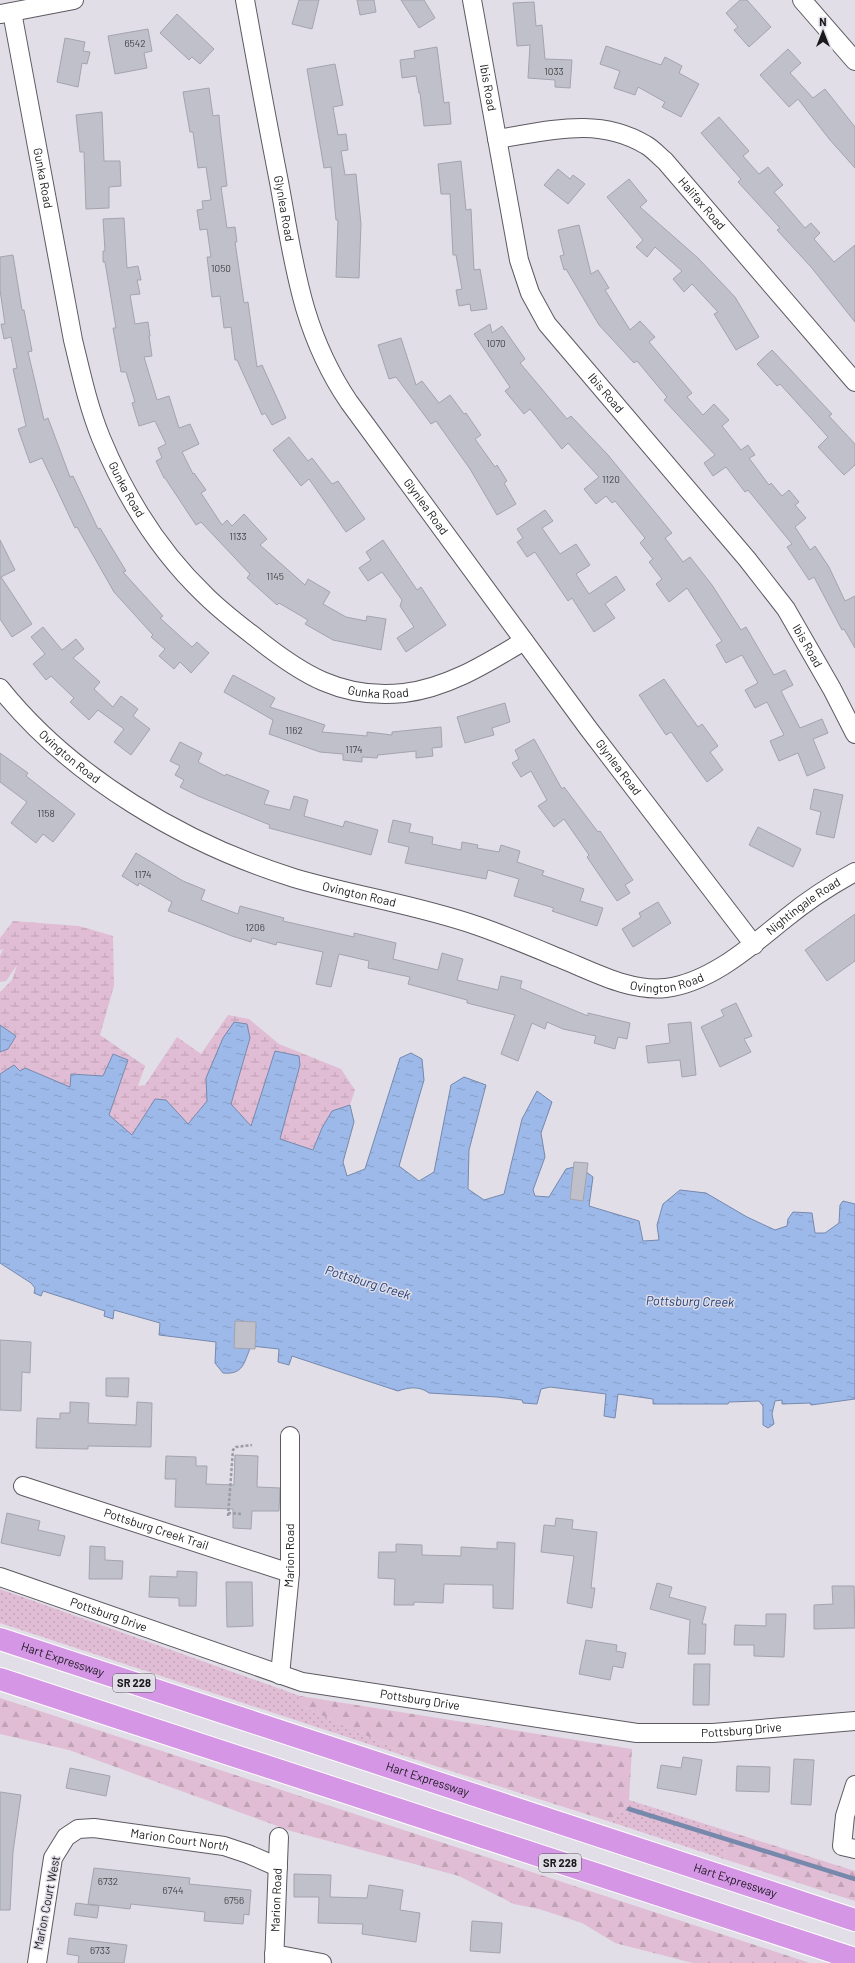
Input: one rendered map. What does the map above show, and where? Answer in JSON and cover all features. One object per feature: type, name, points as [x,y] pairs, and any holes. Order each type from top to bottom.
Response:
[{"type":"highway","name":"Hart Expressway","points":[[0,1639],[855,1920]]},
{"type":"highway","name":"SR 228","points":[[0,1679],[855,1959]]},
{"type":"street","points":[[6,13],[74,0]]},
{"type":"street","name":"Glynlea Road","points":[[245,0],[295,274],[314,336],[327,367],[349,402],[524,641],[754,945]]},
{"type":"street","name":"Ibis Road","points":[[472,0],[519,260],[530,293],[547,324],[747,559],[786,609],[832,689],[855,734]]},
{"type":"street","points":[[802,0],[855,61]]},
{"type":"street","name":"Gunka Road","points":[[6,13],[73,340],[86,392],[101,437],[116,470],[139,512],[157,540],[194,584],[225,613],[300,671],[317,680],[343,688],[375,693],[403,693],[428,689],[487,663],[524,641]]},
{"type":"street","name":"Halifax Road","points":[[497,140],[572,127],[594,127],[622,133],[647,145],[665,161],[855,382]]},
{"type":"street","name":"Ovington Road","points":[[0,688],[25,716],[67,756],[119,795],[183,832],[248,862],[296,878],[468,922],[504,935],[605,978],[649,988],[666,988],[688,982],[723,965],[754,945]]},
{"type":"street","name":"Nightingale Road","points":[[754,945],[832,884],[855,872]]},
{"type":"street","name":"Marion Road","points":[[280,1675],[290,1573],[290,1436]]},
{"type":"street","name":"Pottsburg Creek Trail","points":[[23,1486],[290,1573]]},
{"type":"street","name":"Pottsburg Drive","points":[[0,1577],[280,1675],[310,1683],[637,1733],[713,1733],[855,1721]]},
{"type":"street","points":[[855,1785],[845,1816],[842,1846],[855,1849]]},
{"type":"street","name":"Marion Court North","points":[[78,1829],[94,1828],[224,1846],[248,1854],[278,1867]]},
{"type":"street","name":"Marion Court West","points":[[37,1963],[53,1858],[66,1837],[78,1829]]},
{"type":"street","name":"Marion Road","points":[[274,1958],[279,1837]]},
{"type":"street","points":[[274,1958],[322,1963]]},
{"type":"path","points":[[242,1514],[228,1515],[233,1450],[236,1447],[252,1445]]},
{"type":"green space","points":[[13,921],[79,926],[113,936],[114,986],[100,1035],[145,1066],[138,1086],[145,1085],[177,1037],[201,1054],[228,1015],[249,1019],[279,1044],[341,1069],[355,1090],[350,1105],[332,1111],[322,1128],[313,1150],[280,1139],[300,1065],[251,1126],[231,1104],[250,1038],[206,1078],[207,1101],[188,1124],[155,1100],[132,1135],[109,1115],[128,1060],[113,1054],[103,1076],[71,1074],[70,1087],[25,1068],[20,1072],[14,1065],[0,1074],[0,1052],[8,1049],[16,1036],[0,1025],[0,992],[12,980],[17,965],[6,981],[0,982],[0,956],[3,949],[0,950],[0,938]]},
{"type":"green space","points":[[0,1589],[300,1696],[298,1701],[306,1708],[426,1763],[0,1623]]},
{"type":"green space","points":[[300,1696],[632,1749],[629,1800],[611,1822],[426,1763],[306,1708],[297,1701]]},
{"type":"green space","points":[[0,1698],[810,1963],[693,1963],[615,1943],[582,1923],[539,1909],[514,1904],[459,1876],[291,1831],[69,1750],[0,1734]]},
{"type":"green space","points":[[629,1800],[718,1828],[727,1860],[611,1822]]},
{"type":"green space","points":[[718,1828],[855,1871],[855,1901],[727,1860]]},
{"type":"water","name":"Pottsburg Creek","points":[[234,1022],[247,1024],[250,1038],[231,1104],[251,1126],[275,1051],[299,1056],[300,1065],[280,1139],[313,1150],[322,1128],[332,1111],[350,1105],[354,1122],[343,1162],[347,1176],[365,1169],[400,1058],[411,1053],[422,1059],[424,1080],[399,1166],[419,1181],[434,1172],[451,1085],[464,1077],[486,1085],[469,1150],[468,1189],[484,1200],[504,1194],[522,1119],[537,1091],[552,1102],[541,1133],[545,1157],[533,1190],[535,1196],[549,1197],[566,1169],[578,1166],[593,1177],[589,1206],[639,1221],[643,1241],[659,1240],[657,1225],[663,1204],[680,1190],[706,1193],[747,1217],[775,1230],[787,1226],[788,1219],[793,1212],[812,1213],[815,1233],[825,1233],[839,1223],[840,1205],[843,1201],[855,1204],[855,1399],[811,1405],[810,1403],[782,1404],[782,1400],[775,1401],[772,1414],[774,1424],[768,1428],[763,1425],[763,1406],[759,1401],[729,1402],[728,1404],[653,1404],[653,1399],[618,1394],[615,1418],[604,1416],[606,1394],[550,1387],[541,1389],[537,1404],[523,1403],[522,1400],[497,1397],[429,1393],[418,1388],[398,1391],[292,1356],[289,1365],[278,1362],[279,1349],[251,1346],[245,1362],[239,1370],[230,1373],[223,1373],[215,1363],[216,1342],[159,1335],[160,1323],[114,1310],[113,1319],[104,1316],[105,1311],[43,1291],[41,1296],[34,1293],[35,1288],[31,1283],[0,1263],[0,1074],[14,1065],[20,1071],[25,1068],[70,1087],[71,1074],[103,1076],[113,1054],[128,1060],[109,1115],[132,1135],[155,1099],[166,1100],[188,1124],[207,1101],[206,1078],[223,1038]]},
{"type":"water","points":[[0,1025],[16,1036],[8,1049],[0,1052]]},
{"type":"building","points":[[299,0],[319,0],[312,29],[292,24]]},
{"type":"building","points":[[357,0],[374,0],[376,12],[360,15]]},
{"type":"building","points":[[401,0],[424,0],[435,18],[419,28]]},
{"type":"building","points":[[740,0],[747,0],[771,27],[749,47],[734,30],[738,27],[726,13]]},
{"type":"building","points":[[534,2],[536,26],[542,25],[545,59],[572,60],[570,88],[555,87],[555,80],[528,78],[530,45],[517,46],[513,3]]},
{"type":"building","points":[[177,14],[214,49],[200,64],[192,57],[189,60],[160,33]]},
{"type":"building","points":[[148,29],[152,51],[144,53],[147,68],[115,74],[108,36]]},
{"type":"building","points":[[65,38],[85,42],[83,51],[90,52],[87,64],[82,63],[78,87],[57,82]]},
{"type":"building","points":[[606,46],[661,65],[665,57],[682,66],[679,73],[699,84],[681,117],[662,107],[665,102],[638,87],[635,95],[614,88],[620,71],[600,64]]},
{"type":"building","points":[[437,47],[444,103],[449,102],[451,124],[424,126],[420,93],[416,76],[402,78],[400,60],[415,58],[414,51]]},
{"type":"building","points":[[788,49],[801,63],[790,73],[813,98],[825,89],[855,127],[855,168],[830,140],[798,99],[789,107],[760,75]]},
{"type":"building","points":[[335,64],[343,105],[333,107],[338,135],[346,134],[348,150],[341,151],[345,175],[356,174],[361,224],[359,278],[336,277],[338,220],[336,220],[331,167],[324,168],[307,69]]},
{"type":"building","points":[[209,88],[213,116],[219,115],[227,186],[221,187],[227,228],[235,227],[237,242],[235,242],[244,303],[248,302],[257,367],[262,365],[286,418],[272,425],[265,413],[262,415],[237,360],[235,360],[231,327],[224,328],[220,296],[212,297],[207,257],[211,257],[207,229],[200,230],[197,210],[203,209],[202,201],[211,200],[206,167],[198,168],[193,132],[190,132],[183,92]]},
{"type":"building","points":[[102,112],[104,161],[120,161],[121,186],[109,187],[109,208],[86,209],[84,152],[80,152],[76,115]]},
{"type":"building","points":[[719,117],[749,151],[743,156],[759,174],[768,167],[783,185],[774,192],[805,228],[811,223],[820,233],[814,239],[834,262],[855,245],[855,322],[811,267],[777,230],[780,228],[738,182],[741,179],[701,133]]},
{"type":"building","points":[[461,161],[466,210],[471,209],[474,270],[480,269],[487,309],[471,311],[470,304],[459,306],[456,290],[462,289],[456,255],[453,255],[450,194],[441,194],[438,164]]},
{"type":"building","points":[[558,169],[570,179],[573,175],[585,184],[568,204],[544,185]]},
{"type":"building","points":[[629,179],[647,201],[640,207],[698,258],[735,297],[759,337],[736,350],[714,314],[718,312],[692,284],[684,292],[673,279],[682,271],[655,247],[647,257],[636,247],[643,240],[607,197]]},
{"type":"building","points":[[124,218],[127,268],[138,266],[141,280],[137,280],[140,294],[130,295],[135,324],[148,322],[152,356],[144,357],[157,400],[169,396],[179,428],[190,424],[199,444],[182,452],[193,474],[194,473],[206,490],[201,493],[222,525],[227,520],[232,526],[244,514],[267,539],[260,545],[305,585],[308,579],[330,592],[323,604],[346,617],[366,621],[367,616],[386,619],[381,650],[333,640],[305,624],[308,620],[279,603],[277,605],[247,578],[250,574],[201,522],[196,525],[164,478],[156,461],[162,458],[158,448],[166,444],[155,421],[139,426],[132,403],[135,402],[126,372],[121,372],[113,328],[116,328],[105,262],[103,262],[103,251],[105,251],[103,219]]},
{"type":"building","points":[[579,225],[591,274],[598,270],[609,288],[605,290],[630,330],[640,321],[655,337],[649,342],[692,393],[687,397],[703,415],[714,404],[729,420],[722,426],[741,450],[748,445],[755,455],[749,458],[769,485],[771,483],[782,496],[789,490],[799,502],[795,505],[806,518],[795,527],[810,550],[815,546],[829,567],[845,601],[855,596],[855,648],[844,629],[842,630],[814,577],[809,580],[787,547],[792,544],[748,490],[745,492],[726,467],[713,476],[704,463],[715,455],[664,400],[667,397],[637,361],[634,363],[599,325],[566,269],[564,270],[560,256],[564,255],[558,230]]},
{"type":"building","points":[[13,255],[22,310],[24,310],[32,351],[28,352],[44,420],[48,418],[70,477],[73,476],[98,529],[100,528],[126,571],[123,572],[163,616],[160,618],[192,647],[197,642],[209,653],[191,673],[180,662],[174,669],[159,656],[165,649],[151,637],[153,635],[114,592],[77,527],[75,528],[42,458],[30,463],[18,429],[26,426],[13,369],[17,368],[11,337],[4,339],[1,324],[5,324],[0,290],[0,257]]},
{"type":"building","points":[[490,324],[492,333],[502,326],[525,359],[520,363],[567,419],[571,416],[608,455],[672,533],[665,538],[683,562],[690,557],[712,585],[741,630],[746,627],[774,675],[785,670],[793,685],[781,691],[800,728],[822,719],[828,733],[813,739],[825,768],[807,776],[798,753],[779,761],[770,741],[784,735],[767,702],[755,708],[745,690],[758,683],[742,655],[726,663],[716,645],[722,641],[687,588],[669,602],[656,584],[662,579],[649,562],[653,559],[640,543],[645,538],[615,501],[612,503],[606,496],[596,504],[584,489],[599,477],[568,443],[562,449],[530,409],[524,414],[505,391],[510,387],[474,334]]},
{"type":"building","points":[[401,338],[416,385],[422,381],[439,403],[450,395],[464,414],[466,413],[481,435],[475,439],[495,467],[497,465],[507,481],[504,483],[516,504],[497,515],[470,469],[436,421],[431,424],[396,377],[389,379],[378,345]]},
{"type":"building","points":[[772,350],[832,414],[829,416],[855,444],[855,465],[844,475],[818,447],[828,437],[780,384],[777,386],[757,364]]},
{"type":"building","points":[[289,437],[308,461],[312,458],[332,484],[338,481],[365,519],[346,532],[309,479],[301,486],[273,450]]},
{"type":"building","points":[[545,510],[553,521],[542,528],[560,554],[576,544],[590,565],[576,574],[589,594],[616,576],[625,590],[605,604],[615,618],[594,632],[572,598],[568,601],[535,552],[527,557],[517,542],[523,538],[517,529]]},
{"type":"building","points":[[0,540],[15,570],[1,577],[32,624],[12,637],[0,619]]},
{"type":"building","points":[[383,540],[417,590],[421,587],[446,625],[406,652],[397,638],[414,627],[400,606],[402,600],[382,572],[368,581],[359,568],[371,560],[366,552]]},
{"type":"building","points":[[43,627],[62,650],[76,639],[84,649],[73,658],[100,682],[94,689],[113,707],[121,696],[138,709],[133,716],[150,729],[131,755],[114,742],[124,729],[98,710],[89,720],[70,702],[74,698],[51,676],[46,680],[33,664],[45,654],[31,637]]},
{"type":"building","points":[[233,675],[275,698],[270,707],[325,725],[322,732],[367,736],[367,732],[392,735],[392,732],[441,727],[442,747],[432,748],[433,756],[416,758],[416,751],[378,755],[377,758],[362,757],[362,762],[343,760],[343,754],[320,752],[269,734],[273,720],[224,692]]},
{"type":"building","points":[[664,679],[698,727],[702,724],[718,746],[710,752],[723,770],[707,782],[671,732],[666,735],[639,695]]},
{"type":"building","points":[[505,703],[510,722],[492,728],[494,735],[465,743],[457,717]]},
{"type":"building","points":[[534,739],[562,789],[564,787],[598,832],[600,831],[633,880],[625,885],[630,893],[617,901],[587,857],[589,855],[564,819],[554,827],[538,806],[547,800],[531,771],[521,777],[512,763],[519,759],[515,750]]},
{"type":"building","points":[[180,742],[202,753],[198,762],[225,776],[226,774],[269,791],[264,804],[290,810],[294,796],[308,800],[304,816],[343,827],[345,821],[378,830],[371,855],[269,828],[270,825],[198,796],[180,787],[184,780],[175,775],[180,766],[170,761]]},
{"type":"building","points":[[0,753],[28,773],[26,776],[75,814],[53,842],[43,834],[36,843],[11,823],[27,802],[0,782]]},
{"type":"building","points":[[814,789],[843,795],[834,838],[816,834],[821,812],[810,809]]},
{"type":"building","points":[[393,820],[411,824],[409,832],[433,837],[432,844],[461,850],[462,842],[478,845],[477,848],[499,852],[501,845],[520,851],[517,862],[544,871],[542,875],[584,889],[580,901],[603,908],[597,926],[552,911],[554,908],[514,896],[519,879],[488,870],[486,879],[405,863],[409,847],[388,842]]},
{"type":"building","points":[[758,827],[801,849],[793,867],[749,845]]},
{"type":"building","points":[[136,853],[183,881],[205,890],[201,900],[238,914],[240,906],[284,918],[283,921],[354,937],[354,933],[396,943],[393,959],[438,970],[442,953],[463,959],[457,980],[498,990],[501,976],[522,981],[520,988],[588,1016],[588,1013],[630,1023],[627,1039],[618,1037],[615,1049],[594,1043],[596,1036],[563,1029],[547,1022],[545,1029],[532,1023],[518,1061],[501,1054],[515,1015],[467,1003],[467,1000],[408,984],[410,977],[368,968],[369,961],[339,954],[331,987],[316,984],[323,952],[277,942],[276,945],[252,938],[251,942],[168,911],[172,902],[139,883],[138,886],[122,876]]},
{"type":"building","points":[[658,902],[671,923],[633,947],[622,929],[641,917],[639,913]]},
{"type":"building","points":[[855,914],[855,961],[827,981],[805,950]]},
{"type":"building","points":[[736,1003],[752,1036],[744,1039],[751,1052],[720,1067],[701,1027],[724,1016],[721,1010]]},
{"type":"building","points":[[691,1022],[696,1075],[682,1077],[680,1060],[648,1063],[646,1046],[670,1043],[668,1024]]},
{"type":"building","points":[[574,1162],[588,1163],[583,1201],[570,1199]]},
{"type":"building","points":[[235,1321],[256,1322],[255,1349],[234,1348]]},
{"type":"building","points":[[0,1340],[31,1342],[30,1373],[22,1372],[21,1411],[0,1410]]},
{"type":"building","points":[[106,1378],[129,1378],[128,1397],[106,1396]]},
{"type":"building","points":[[70,1402],[89,1403],[88,1423],[136,1425],[137,1402],[152,1403],[151,1447],[88,1446],[88,1449],[36,1448],[37,1418],[60,1419],[60,1413],[70,1413]]},
{"type":"building","points":[[235,1455],[258,1456],[257,1487],[280,1488],[279,1511],[252,1511],[251,1529],[233,1528],[233,1509],[175,1507],[176,1479],[165,1479],[166,1456],[196,1457],[196,1466],[207,1466],[206,1484],[234,1485]]},
{"type":"building","points":[[7,1513],[40,1521],[38,1530],[65,1536],[60,1556],[1,1543]]},
{"type":"building","points":[[556,1518],[573,1520],[572,1529],[597,1532],[591,1588],[595,1588],[592,1608],[567,1603],[574,1556],[541,1552],[544,1525],[555,1526]]},
{"type":"building","points":[[497,1542],[515,1543],[513,1609],[493,1608],[493,1585],[444,1584],[443,1603],[414,1602],[414,1605],[394,1605],[395,1579],[378,1578],[379,1552],[396,1552],[396,1544],[422,1545],[422,1555],[461,1556],[461,1547],[497,1549]]},
{"type":"building","points":[[90,1546],[105,1547],[105,1560],[123,1561],[122,1579],[89,1579]]},
{"type":"building","points":[[177,1571],[197,1572],[196,1606],[179,1606],[179,1598],[149,1597],[150,1576],[177,1577]]},
{"type":"building","points":[[226,1582],[252,1582],[253,1626],[227,1627]]},
{"type":"building","points":[[657,1583],[672,1587],[669,1597],[706,1607],[702,1624],[706,1624],[705,1654],[688,1654],[690,1620],[650,1609]]},
{"type":"building","points":[[832,1586],[854,1586],[855,1628],[814,1629],[814,1605],[833,1604]]},
{"type":"building","points":[[766,1614],[786,1614],[784,1657],[754,1656],[754,1645],[734,1645],[735,1625],[766,1626]]},
{"type":"building","points":[[586,1640],[617,1645],[616,1651],[626,1653],[623,1668],[613,1666],[610,1680],[579,1674]]},
{"type":"building","points":[[694,1664],[710,1664],[709,1705],[693,1705]]},
{"type":"building","points":[[683,1757],[702,1760],[696,1795],[657,1788],[661,1765],[681,1768]]},
{"type":"building","points":[[794,1759],[814,1760],[811,1805],[791,1804]]},
{"type":"building","points":[[737,1766],[770,1767],[769,1792],[736,1791]]},
{"type":"building","points":[[70,1768],[110,1776],[106,1796],[66,1788]]},
{"type":"building","points":[[0,1792],[21,1795],[13,1852],[10,1910],[0,1910]]},
{"type":"building","points":[[94,1868],[190,1878],[189,1884],[251,1890],[249,1915],[244,1914],[243,1924],[204,1921],[205,1912],[131,1904],[130,1909],[88,1904]]},
{"type":"building","points":[[294,1874],[331,1875],[330,1897],[367,1898],[369,1885],[403,1890],[400,1910],[420,1913],[416,1942],[362,1934],[363,1924],[318,1923],[319,1897],[294,1897]]},
{"type":"building","points":[[76,1903],[99,1906],[97,1918],[74,1915]]},
{"type":"building","points":[[472,1921],[502,1923],[500,1953],[470,1951]]},
{"type":"building","points":[[69,1938],[127,1945],[124,1963],[78,1963],[79,1956],[67,1954]]},
{"type":"waterway","points":[[629,1809],[855,1879]]}]
